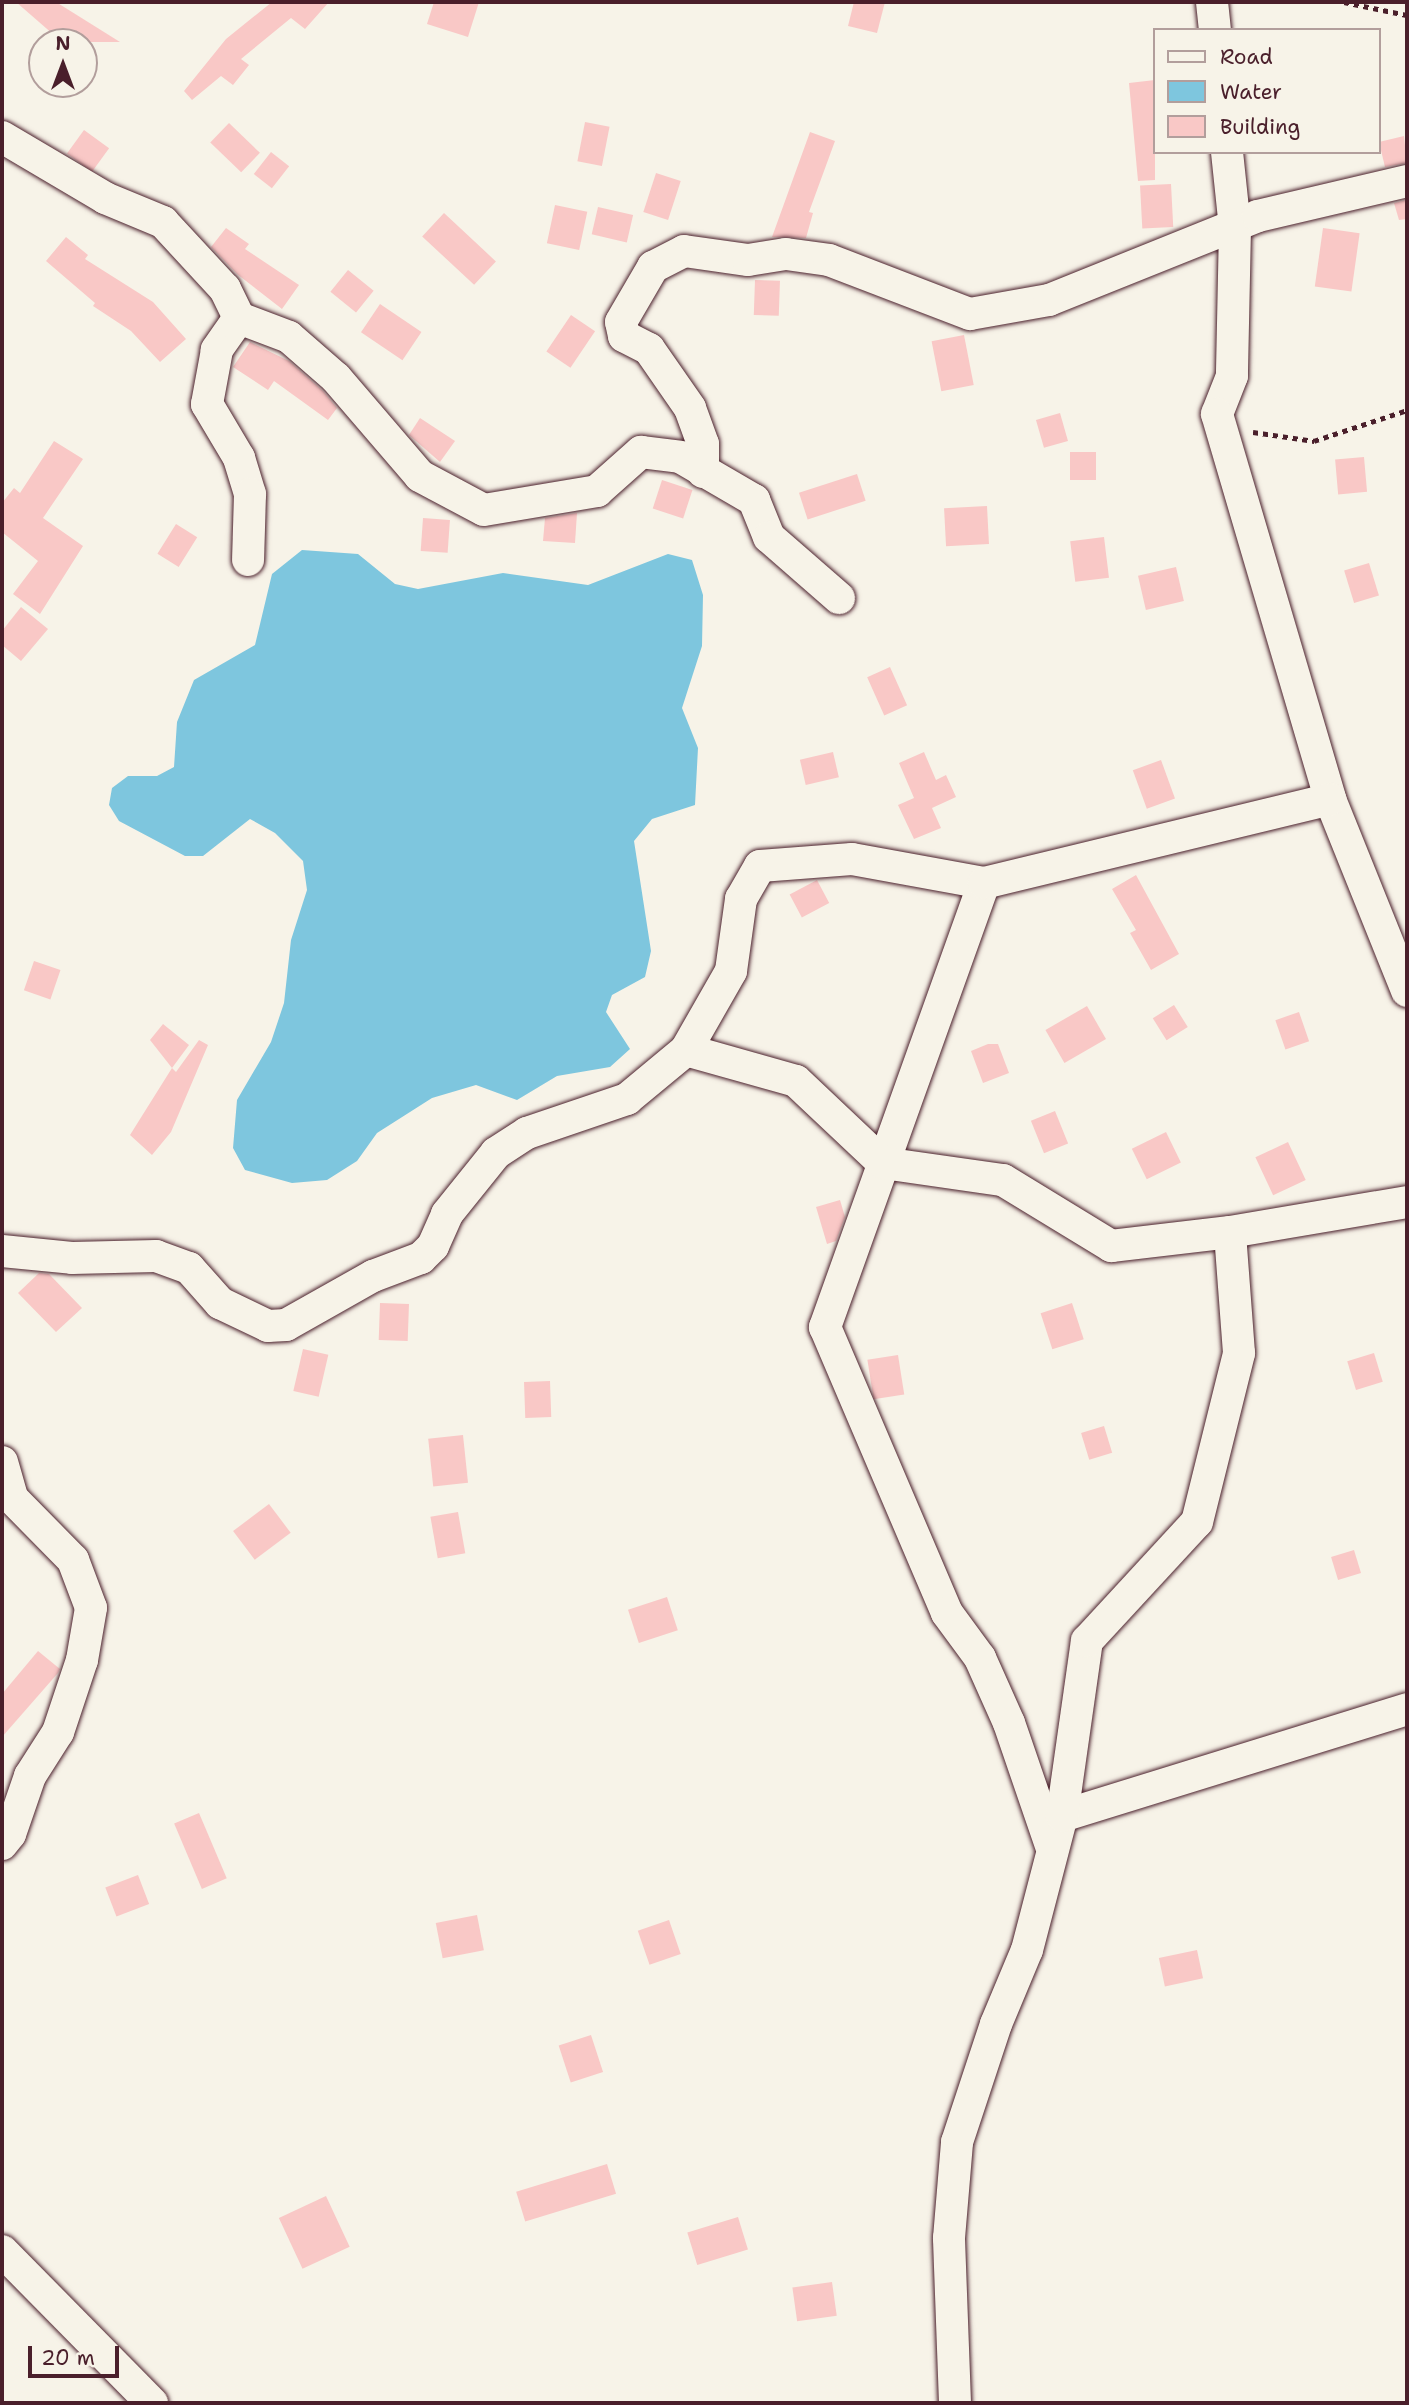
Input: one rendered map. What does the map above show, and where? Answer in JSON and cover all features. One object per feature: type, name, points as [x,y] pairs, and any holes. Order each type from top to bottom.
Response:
[{"type":"street","points":[[1212,2],[1215,28]]},
{"type":"street","points":[[2,137],[105,198],[163,222],[225,289],[239,318],[289,337],[336,377],[420,476],[484,510],[597,491],[641,452],[680,457],[754,500],[769,537],[839,598]]},
{"type":"street","points":[[1227,154],[1235,228],[1232,376],[1217,414],[1330,799],[1401,959],[1407,991]]},
{"type":"street","points":[[704,471],[704,444],[690,408],[649,349],[624,336],[621,323],[653,267],[684,251],[748,260],[786,254],[829,260],[970,314],[1049,300],[1235,228],[1258,216],[1407,181]]},
{"type":"street","points":[[239,318],[217,350],[207,404],[239,458],[250,494],[248,561]]},
{"type":"street","points":[[2,1251],[72,1258],[156,1256],[189,1268],[220,1303],[268,1326],[286,1325],[373,1276],[421,1258],[433,1245],[447,1214],[496,1153],[527,1133],[627,1099],[686,1050],[731,971],[741,899],[760,866],[852,859],[984,883],[1330,799]]},
{"type":"street","points":[[984,883],[825,1327],[947,1613],[980,1658],[1004,1713],[1051,1846]]},
{"type":"street","points":[[686,1050],[796,1081],[883,1163],[1003,1180],[1111,1245],[1230,1232],[1407,1202]]},
{"type":"street","points":[[955,2403],[949,2238],[957,2142],[996,2024],[1027,1950],[1051,1846],[1062,1816],[1087,1641],[1197,1522],[1239,1353],[1230,1232]]},
{"type":"street","points":[[2,1462],[12,1498],[73,1560],[91,1608],[82,1660],[58,1732],[30,1776],[10,1834],[2,1844]]},
{"type":"street","points":[[1062,1816],[1407,1709]]},
{"type":"street","points":[[2,2251],[152,2403]]},
{"type":"path","points":[[1344,2],[1407,15]]},
{"type":"path","points":[[1246,431],[1314,441],[1407,410]]},
{"type":"water","points":[[302,550],[358,554],[395,584],[418,589],[503,573],[588,585],[668,554],[692,560],[703,595],[702,646],[682,708],[698,748],[695,805],[652,819],[634,841],[651,951],[645,977],[612,995],[606,1012],[630,1049],[610,1067],[557,1076],[517,1100],[476,1085],[432,1098],[377,1133],[357,1161],[327,1180],[292,1183],[245,1170],[233,1148],[237,1100],[271,1042],[284,1003],[291,940],[307,890],[303,861],[275,833],[250,819],[203,856],[185,856],[119,821],[109,805],[112,788],[128,776],[157,776],[174,767],[177,722],[194,680],[255,645],[272,574]]},
{"type":"building","points":[[16,2],[56,2],[98,28],[46,28]]},
{"type":"building","points":[[272,2],[329,2],[305,29],[291,18],[241,59],[249,65],[233,85],[221,76],[192,100],[184,91],[226,39]]},
{"type":"building","points":[[434,2],[479,2],[468,37],[427,24]]},
{"type":"building","points":[[854,2],[885,2],[877,33],[848,26]]},
{"type":"building","points":[[98,28],[120,42],[98,42]]},
{"type":"building","points":[[1154,80],[1155,180],[1138,181],[1129,83]]},
{"type":"building","points":[[585,122],[610,127],[602,166],[577,161]]},
{"type":"building","points":[[229,123],[260,153],[241,172],[210,142]]},
{"type":"building","points":[[84,130],[109,148],[92,172],[67,153]]},
{"type":"building","points":[[810,132],[835,141],[809,212],[813,213],[806,238],[772,237]]},
{"type":"building","points":[[1404,136],[1407,163],[1385,167],[1381,142]]},
{"type":"building","points":[[271,152],[289,166],[272,188],[254,174]]},
{"type":"building","points":[[656,173],[681,181],[668,220],[643,212]]},
{"type":"building","points":[[1171,184],[1173,227],[1142,229],[1140,186]]},
{"type":"building","points":[[1407,200],[1407,219],[1399,220],[1394,203]]},
{"type":"building","points":[[555,205],[587,212],[579,250],[547,243]]},
{"type":"building","points":[[598,207],[633,215],[627,242],[592,234]]},
{"type":"building","points":[[444,213],[496,261],[474,285],[422,236]]},
{"type":"building","points":[[226,228],[249,244],[245,249],[299,285],[282,309],[237,274],[211,247]]},
{"type":"building","points":[[1323,228],[1360,233],[1351,292],[1315,286]]},
{"type":"building","points":[[66,237],[88,255],[85,259],[153,302],[186,339],[160,362],[131,331],[93,306],[95,303],[46,261]]},
{"type":"building","points":[[348,270],[374,291],[356,313],[330,292]]},
{"type":"building","points":[[755,280],[780,281],[779,316],[754,315]]},
{"type":"building","points":[[380,304],[421,332],[402,360],[361,332]]},
{"type":"building","points":[[571,315],[595,331],[570,368],[546,351]]},
{"type":"building","points":[[964,335],[974,385],[941,391],[932,341]]},
{"type":"building","points":[[250,342],[289,361],[323,391],[337,408],[328,420],[274,381],[268,390],[233,367]]},
{"type":"building","points":[[1060,413],[1068,441],[1044,448],[1036,420]]},
{"type":"building","points":[[420,418],[455,441],[440,462],[409,435]]},
{"type":"building","points":[[54,441],[83,459],[43,518],[83,546],[40,614],[13,594],[38,561],[2,532],[2,503],[14,488],[20,493]]},
{"type":"building","points":[[1070,452],[1096,452],[1096,480],[1070,480]]},
{"type":"building","points":[[1364,457],[1367,492],[1338,494],[1335,460]]},
{"type":"building","points":[[857,474],[866,501],[808,519],[799,493]]},
{"type":"building","points":[[662,480],[692,490],[683,518],[653,509]]},
{"type":"building","points":[[987,506],[989,544],[946,546],[944,508]]},
{"type":"building","points":[[577,513],[575,543],[543,541],[545,518]]},
{"type":"building","points":[[423,518],[450,520],[448,553],[421,551]]},
{"type":"building","points":[[176,524],[197,537],[179,567],[157,554]]},
{"type":"building","points":[[1104,537],[1109,578],[1075,582],[1070,541]]},
{"type":"building","points":[[1369,563],[1379,596],[1354,603],[1344,571]]},
{"type":"building","points":[[1176,567],[1184,601],[1146,610],[1138,576]]},
{"type":"building","points":[[21,607],[48,629],[21,661],[2,645],[2,631]]},
{"type":"building","points":[[890,667],[907,705],[884,716],[867,677]]},
{"type":"building","points":[[833,752],[839,777],[806,785],[800,760]]},
{"type":"building","points":[[924,752],[936,780],[946,775],[956,797],[932,808],[941,828],[914,839],[898,805],[914,798],[899,763]]},
{"type":"building","points":[[1161,760],[1175,799],[1147,809],[1133,770]]},
{"type":"building","points":[[1136,875],[1179,954],[1151,970],[1130,933],[1136,930],[1112,889]]},
{"type":"building","points":[[817,880],[829,903],[802,918],[790,895]]},
{"type":"building","points":[[34,961],[60,970],[50,999],[24,990]]},
{"type":"building","points":[[1174,1005],[1188,1027],[1167,1040],[1153,1018]]},
{"type":"building","points":[[1087,1006],[1106,1039],[1064,1063],[1045,1030]]},
{"type":"building","points":[[1299,1012],[1309,1041],[1285,1049],[1275,1020]]},
{"type":"building","points":[[163,1024],[189,1045],[172,1068],[150,1040]]},
{"type":"building","points":[[199,1040],[208,1045],[171,1132],[152,1155],[130,1135],[172,1068],[176,1072]]},
{"type":"building","points":[[988,1044],[998,1044],[1009,1073],[983,1083],[971,1051]]},
{"type":"building","points":[[1055,1111],[1068,1143],[1044,1153],[1031,1121]]},
{"type":"building","points":[[1166,1132],[1181,1163],[1147,1179],[1132,1149]]},
{"type":"building","points":[[1288,1142],[1306,1180],[1273,1195],[1255,1157]]},
{"type":"building","points":[[840,1200],[845,1217],[836,1241],[827,1244],[816,1207]]},
{"type":"building","points":[[39,1273],[49,1274],[82,1308],[56,1332],[18,1293]]},
{"type":"building","points":[[380,1303],[409,1304],[408,1341],[379,1340]]},
{"type":"building","points":[[1072,1303],[1084,1339],[1052,1349],[1041,1313]]},
{"type":"building","points":[[303,1349],[328,1355],[319,1397],[293,1391]]},
{"type":"building","points":[[1374,1353],[1383,1382],[1356,1390],[1347,1361]]},
{"type":"building","points":[[898,1355],[904,1395],[874,1399],[867,1360]]},
{"type":"building","points":[[550,1381],[551,1417],[525,1418],[524,1382]]},
{"type":"building","points":[[1104,1426],[1112,1453],[1089,1460],[1081,1433]]},
{"type":"building","points":[[463,1435],[468,1483],[433,1486],[428,1439]]},
{"type":"building","points":[[269,1504],[291,1533],[255,1560],[233,1531]]},
{"type":"building","points":[[458,1512],[465,1553],[438,1558],[430,1517]]},
{"type":"building","points":[[1354,1550],[1361,1573],[1338,1580],[1331,1557]]},
{"type":"building","points":[[667,1597],[678,1630],[639,1643],[628,1610]]},
{"type":"building","points":[[38,1651],[60,1669],[2,1737],[2,1694]]},
{"type":"building","points":[[199,1813],[227,1878],[202,1889],[174,1824]]},
{"type":"building","points":[[138,1875],[149,1904],[116,1916],[105,1888]]},
{"type":"building","points":[[477,1915],[484,1950],[443,1958],[436,1923]]},
{"type":"building","points":[[669,1920],[681,1954],[650,1965],[638,1931]]},
{"type":"building","points":[[1197,1950],[1203,1978],[1165,1986],[1159,1958]]},
{"type":"building","points":[[591,2035],[603,2072],[571,2083],[559,2046]]},
{"type":"building","points":[[607,2164],[616,2194],[525,2221],[516,2192]]},
{"type":"building","points":[[326,2196],[350,2247],[303,2269],[279,2218]]},
{"type":"building","points":[[738,2217],[748,2250],[697,2265],[687,2232]]},
{"type":"building","points":[[832,2282],[837,2316],[797,2321],[792,2288]]}]
